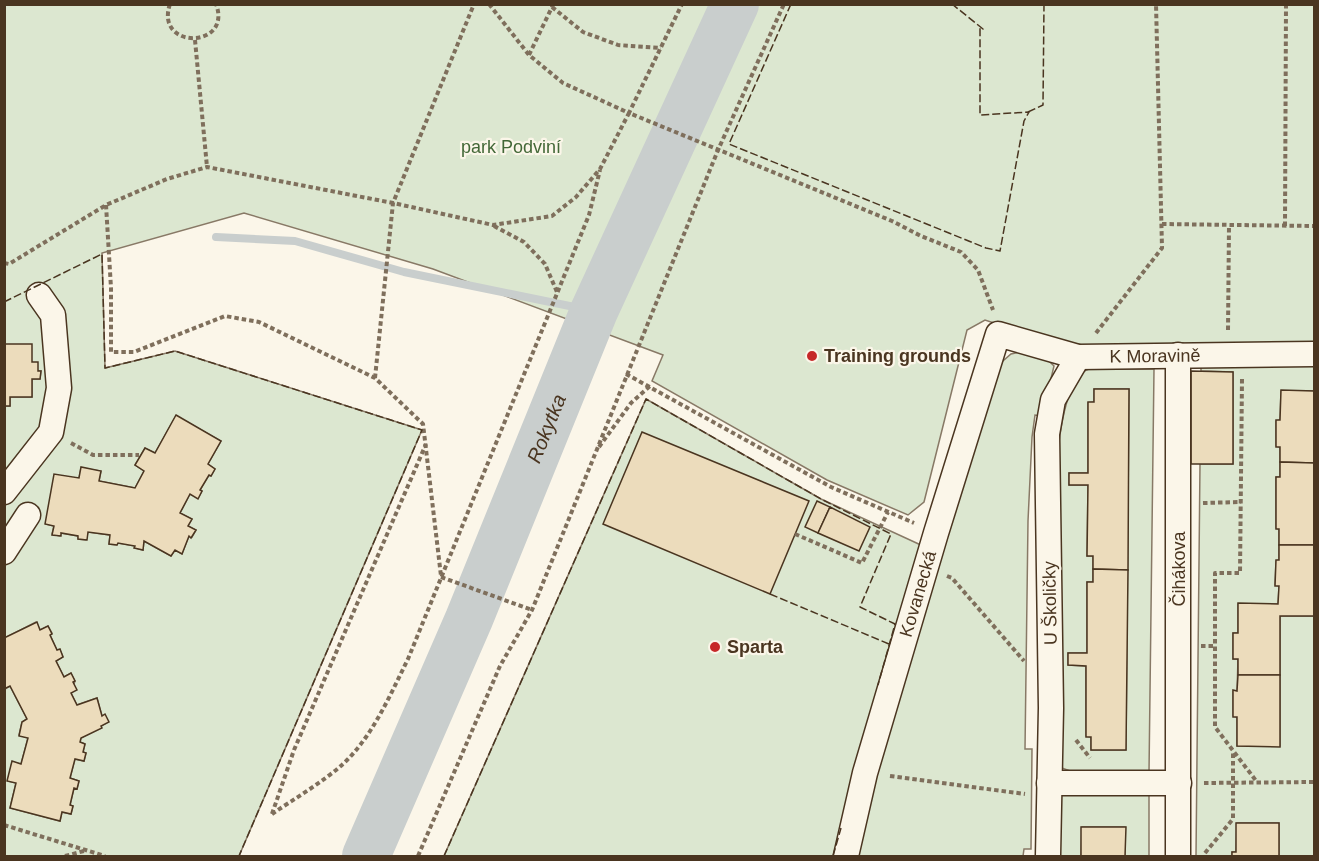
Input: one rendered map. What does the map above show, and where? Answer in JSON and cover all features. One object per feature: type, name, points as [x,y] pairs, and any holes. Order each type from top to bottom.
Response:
[{"type":"street","points":[[4,492],[51,432],[59,388],[53,315],[39,295]]},
{"type":"street","name":"K Moravině","points":[[998,334],[1078,357],[1314,354]]},
{"type":"street","name":"Kovanecká","points":[[846,856],[865,773],[998,334]]},
{"type":"street","name":"Čihákova","points":[[1178,355],[1178,856]]},
{"type":"street","name":"U Školičky","points":[[1048,856],[1051,708],[1047,434],[1053,400],[1078,357]]},
{"type":"street","points":[[4,552],[28,515]]},
{"type":"street","points":[[1049,790],[1179,783]]},
{"type":"path","points":[[170,4],[168,17],[174,31],[187,39],[195,39],[210,33],[216,26],[218,17],[216,4]]},
{"type":"path","points":[[375,378],[393,203],[474,4]]},
{"type":"path","points":[[489,4],[529,55],[563,83],[629,114],[892,221],[961,252],[978,270],[993,308],[998,334]]},
{"type":"path","points":[[493,225],[552,216],[576,197],[600,169],[682,4]]},
{"type":"path","points":[[418,856],[500,666],[532,610],[718,150],[784,4]]},
{"type":"path","points":[[1078,357],[1161,248],[1156,4]]},
{"type":"path","points":[[1285,226],[1286,4]]},
{"type":"path","points":[[529,55],[552,6],[583,32],[618,45],[661,48]]},
{"type":"path","points":[[195,39],[207,167]]},
{"type":"path","points":[[6,264],[106,205],[168,179],[207,167],[493,225],[524,242],[546,264],[557,293]]},
{"type":"path","points":[[427,442],[294,750],[272,814],[342,764],[365,739],[386,704],[408,659],[589,215],[600,169]]},
{"type":"path","points":[[106,205],[111,288],[111,352],[134,352],[225,316],[259,322],[375,378],[423,424],[427,442],[441,577]]},
{"type":"path","points":[[1162,224],[1314,226]]},
{"type":"path","points":[[1229,226],[1241,502],[1240,573],[1215,573],[1215,727],[1257,782]]},
{"type":"path","points":[[626,374],[831,487],[936,533]]},
{"type":"path","points":[[595,453],[631,403],[650,386]]},
{"type":"path","points":[[51,432],[93,455],[139,455]]},
{"type":"path","points":[[1179,504],[1241,502]]},
{"type":"path","points":[[795,534],[862,563],[888,512]]},
{"type":"path","points":[[441,577],[532,610]]},
{"type":"path","points":[[952,578],[1023,659],[1028,669]]},
{"type":"path","points":[[1205,856],[1205,851],[1233,819],[1233,752]]},
{"type":"path","points":[[865,773],[1049,790]]},
{"type":"path","points":[[1179,783],[1314,782]]},
{"type":"path","points":[[4,825],[105,856]]},
{"type":"path","points":[[65,856],[84,850]]},
{"type":"green space","name":"park Podviní","points":[[4,5],[1314,5],[1314,349],[1070,348],[985,320],[967,330],[924,502],[908,515],[827,480],[652,381],[663,355],[433,269],[244,213],[102,253],[105,368],[175,351],[422,430],[239,856],[5,856],[5,689],[10,686],[27,719],[22,722],[19,735],[28,738],[21,764],[12,762],[8,781],[16,783],[10,808],[60,821],[62,812],[71,814],[73,806],[70,805],[74,788],[77,789],[79,781],[70,778],[75,759],[84,761],[86,753],[83,752],[85,744],[80,742],[81,738],[108,722],[105,715],[102,716],[97,698],[77,705],[71,693],[75,681],[71,673],[64,677],[56,661],[63,657],[60,650],[57,650],[48,626],[40,630],[36,622],[5,638],[5,406],[10,406],[10,397],[32,397],[32,379],[40,379],[41,371],[38,371],[32,362],[5,344]],"holes":[[[176,416],[221,441],[208,464],[215,469],[200,490],[202,491],[198,498],[190,494],[180,513],[192,519],[188,526],[196,530],[192,537],[189,536],[182,554],[175,550],[171,556],[144,541],[143,550],[135,546],[109,544],[110,535],[88,532],[86,540],[61,533],[60,536],[52,534],[54,526],[46,524],[79,478],[81,468],[101,471],[99,481],[135,488],[144,471],[135,465],[145,448],[155,453]]]},
{"type":"green space","points":[[1024,351],[1041,353],[1054,366],[1042,416],[1035,415],[1028,521],[1025,749],[1032,749],[1031,849],[1024,849],[1023,856],[855,856],[934,566],[996,367],[1011,354]]},
{"type":"green space","points":[[1201,359],[1314,360],[1314,391],[1281,391],[1280,420],[1276,421],[1276,446],[1280,447],[1280,477],[1276,477],[1276,528],[1279,529],[1279,560],[1276,561],[1275,585],[1279,586],[1278,604],[1238,604],[1238,633],[1233,633],[1233,659],[1238,659],[1237,691],[1233,691],[1233,716],[1237,717],[1237,746],[1280,746],[1280,616],[1314,616],[1314,856],[1279,856],[1279,823],[1237,823],[1236,852],[1232,852],[1232,856],[1196,856],[1200,464],[1233,464],[1233,372],[1201,371]]},
{"type":"green space","points":[[1089,369],[1154,369],[1149,773],[1073,772],[1059,767],[1056,469],[1064,413],[1068,398],[1080,374]],"holes":[[[1094,389],[1129,389],[1126,750],[1091,750],[1091,737],[1086,736],[1086,666],[1068,665],[1068,653],[1087,653],[1087,582],[1093,582],[1093,556],[1087,556],[1088,485],[1069,485],[1069,473],[1088,473],[1088,403],[1094,402]]]},
{"type":"green space","name":"Sparta","points":[[646,399],[821,499],[923,546],[838,856],[444,856]]},
{"type":"green space","points":[[1149,793],[1149,856],[1125,856],[1125,827],[1082,827],[1081,856],[1053,856],[1060,797],[1063,794]]},
{"type":"building","points":[[4,344],[32,344],[32,362],[38,362],[38,371],[41,371],[40,379],[32,379],[32,397],[10,397],[10,406],[4,406]]},
{"type":"building","points":[[1191,371],[1233,372],[1233,464],[1191,464]]},
{"type":"building","points":[[1094,389],[1129,389],[1128,570],[1093,569],[1093,556],[1087,556],[1088,485],[1069,485],[1069,473],[1088,473],[1088,402],[1094,402]]},
{"type":"building","points":[[1281,390],[1314,391],[1314,463],[1280,462],[1280,447],[1276,447],[1276,420],[1280,420]]},
{"type":"building","points":[[176,415],[221,441],[208,464],[215,469],[200,490],[202,491],[198,499],[190,494],[180,513],[192,519],[188,526],[196,530],[191,538],[189,536],[182,554],[175,550],[171,556],[144,541],[143,550],[118,543],[117,545],[109,544],[110,535],[88,532],[87,540],[61,533],[61,536],[52,535],[54,526],[45,524],[54,474],[79,478],[81,467],[101,471],[99,481],[135,488],[144,471],[135,465],[145,448],[155,453]]},
{"type":"building","points":[[642,432],[809,501],[770,594],[603,524]]},
{"type":"building","points":[[1280,462],[1314,463],[1314,545],[1279,545],[1279,529],[1276,529],[1276,477],[1280,477]]},
{"type":"building","points":[[817,501],[830,507],[818,533],[805,527]]},
{"type":"building","points":[[830,507],[870,527],[859,551],[818,533]]},
{"type":"building","points":[[1279,545],[1314,545],[1314,616],[1280,616],[1280,675],[1238,675],[1238,659],[1233,659],[1233,633],[1238,633],[1238,603],[1278,604],[1279,586],[1275,586]]},
{"type":"building","points":[[1093,569],[1128,570],[1126,750],[1091,750],[1091,737],[1086,737],[1086,666],[1068,665],[1068,653],[1087,653],[1087,582],[1093,582]]},
{"type":"building","points":[[37,622],[40,630],[48,626],[57,650],[60,649],[63,657],[56,661],[64,677],[71,673],[75,681],[73,682],[77,690],[71,693],[77,705],[97,698],[102,716],[105,714],[109,722],[81,738],[80,742],[85,744],[83,752],[86,753],[84,761],[75,759],[70,778],[79,781],[77,789],[74,788],[70,805],[73,806],[71,814],[62,812],[60,821],[10,808],[16,783],[7,781],[12,761],[21,764],[28,738],[19,736],[22,722],[27,719],[10,686],[4,689],[4,638]]},
{"type":"building","points":[[1238,675],[1280,675],[1280,747],[1237,746],[1237,717],[1233,717],[1233,690],[1237,691]]},
{"type":"building","points":[[1236,823],[1279,823],[1279,856],[1232,856],[1232,852],[1236,852]]},
{"type":"building","points":[[1081,827],[1126,827],[1125,856],[1081,856]]},
{"type":"waterway","name":"Rokytka","points":[[366,856],[469,619],[594,311],[735,4]]},
{"type":"waterway","points":[[216,237],[295,241],[404,272],[594,311]]},
{"type":"fence","points":[[791,4],[729,144],[986,248],[1000,251],[1024,121],[1029,112],[980,115],[980,28],[983,29],[952,4]]},
{"type":"fence","points":[[1028,112],[1043,105],[1044,4]]},
{"type":"fence","points":[[4,302],[102,254],[105,368],[175,351],[422,430],[239,856]]},
{"type":"fence","points":[[444,856],[646,399],[821,499],[891,534],[860,607],[895,624],[878,685]]},
{"type":"fence","points":[[770,594],[889,644]]},
{"type":"fence","points":[[833,856],[841,828]]},
{"type":"place","name":"Training grounds","points":[[812,356]]},
{"type":"place","name":"Sparta","points":[[715,647]]}]
